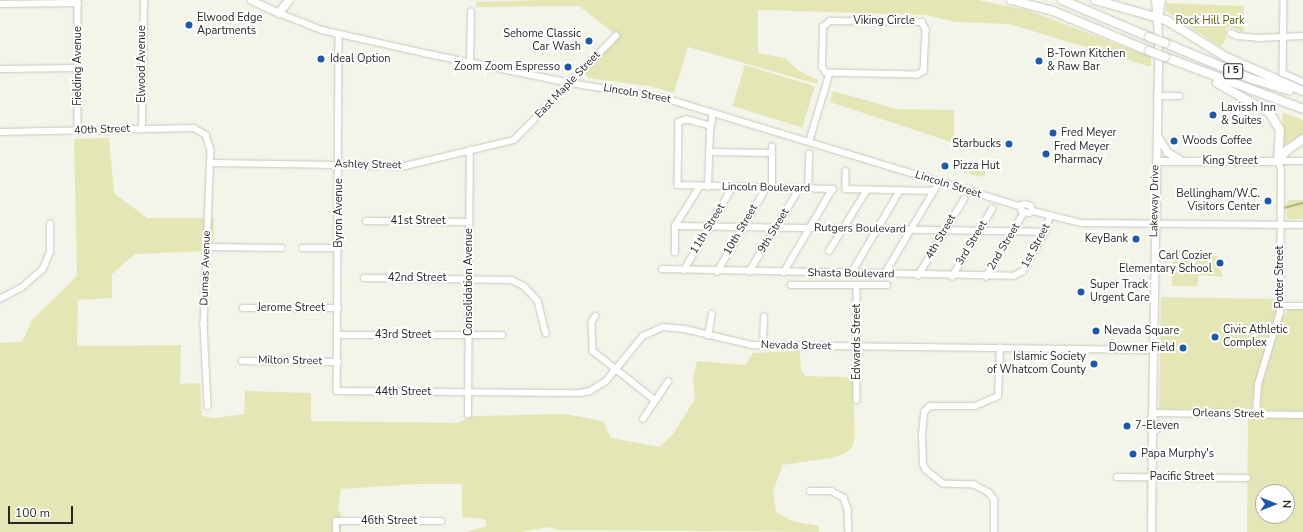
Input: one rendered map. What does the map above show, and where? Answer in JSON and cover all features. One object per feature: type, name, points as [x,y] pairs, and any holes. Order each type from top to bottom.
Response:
[{"type":"highway","points":[[279,13],[289,0]]},
{"type":"highway","name":"I 5","points":[[1011,0],[1054,11],[1149,50],[1161,58],[1303,109]]},
{"type":"highway","name":"I 5","points":[[1062,0],[1149,37],[1160,46],[1252,79],[1303,94]]},
{"type":"highway","points":[[1095,0],[1158,18],[1178,26],[1226,58],[1303,91]]},
{"type":"highway","points":[[1190,68],[1270,112],[1280,130],[1278,161]]},
{"type":"highway","points":[[1278,161],[1286,151],[1303,139]]},
{"type":"main road","name":"Lincoln Street","points":[[251,0],[279,13]]},
{"type":"main road","points":[[1155,0],[1158,18]]},
{"type":"main road","points":[[1158,36],[1158,18],[1161,0]]},
{"type":"main road","name":"Lakeway Drive","points":[[1151,532],[1152,432],[1155,428],[1155,419],[1152,415],[1156,135],[1157,96],[1161,58]]},
{"type":"main road","points":[[1156,135],[1170,155],[1185,161]]},
{"type":"main road","name":"King Street","points":[[1156,161],[1278,161]]},
{"type":"street","name":"Elwood Avenue","points":[[142,129],[144,0]]},
{"type":"street","points":[[1284,0],[1283,73],[1303,82]]},
{"type":"street","points":[[0,4],[78,2]]},
{"type":"street","name":"Fielding Avenue","points":[[78,2],[78,131]]},
{"type":"street","points":[[470,63],[471,12]]},
{"type":"street","name":"Lincoln Street","points":[[279,13],[339,34],[470,63],[570,83],[664,98],[1020,206],[1022,211],[1029,213],[1034,210],[1050,216],[1082,223],[1303,225]]},
{"type":"street","name":"Viking Circle","points":[[830,21],[918,21],[925,25],[926,67],[921,74],[829,75],[822,67],[822,48],[823,27],[830,21]]},
{"type":"street","points":[[1231,33],[1237,36],[1258,38],[1303,36]]},
{"type":"street","name":"Byron Avenue","points":[[337,391],[339,34]]},
{"type":"street","name":"East Maple Street","points":[[520,134],[616,36]]},
{"type":"street","points":[[0,69],[78,68]]},
{"type":"street","points":[[809,142],[829,75]]},
{"type":"street","points":[[1157,96],[1179,96]]},
{"type":"street","points":[[708,187],[710,126],[714,113]]},
{"type":"street","name":"Lincoln Boulevard","points":[[710,126],[683,120],[679,122],[678,185],[732,188],[834,189],[810,228]]},
{"type":"street","name":"40th Street","points":[[0,132],[194,128],[204,132]]},
{"type":"street","name":"Dumas Avenue","points":[[204,132],[210,144],[211,163],[204,339],[208,406]]},
{"type":"street","name":"Ashley Street","points":[[211,163],[405,166],[514,140],[520,134]]},
{"type":"street","points":[[769,188],[772,147]]},
{"type":"street","name":"Consolidation Avenue","points":[[468,415],[470,150]]},
{"type":"street","points":[[709,152],[772,153]]},
{"type":"street","points":[[808,189],[809,154]]},
{"type":"street","name":"King Street","points":[[1278,161],[1303,161]]},
{"type":"street","name":"Potter Street","points":[[1256,414],[1258,384],[1280,306],[1281,170],[1278,161]]},
{"type":"street","points":[[846,171],[846,189],[934,191]]},
{"type":"street","points":[[884,275],[939,182]]},
{"type":"street","points":[[675,253],[675,226],[700,186]]},
{"type":"street","name":"11th Street","points":[[684,270],[732,188]]},
{"type":"street","name":"10th Street","points":[[717,272],[743,227],[769,188]]},
{"type":"street","name":"9th Street","points":[[749,272],[799,189]]},
{"type":"street","points":[[829,251],[867,190]]},
{"type":"street","points":[[851,274],[900,190]]},
{"type":"street","name":"4th Street","points":[[918,276],[964,199]]},
{"type":"street","name":"3rd Street","points":[[952,277],[992,209]]},
{"type":"street","name":"2nd Street","points":[[986,277],[1022,216]]},
{"type":"street","name":"1st Street","points":[[1018,276],[1045,232],[1050,216]]},
{"type":"street","name":"41st Street","points":[[366,221],[469,222]]},
{"type":"street","points":[[0,299],[21,288],[43,269],[50,252],[50,224]]},
{"type":"street","name":"Rutgers Boulevard","points":[[675,226],[1045,232]]},
{"type":"street","points":[[784,273],[810,228]]},
{"type":"street","points":[[207,248],[281,248]]},
{"type":"street","points":[[303,248],[338,248]]},
{"type":"street","name":"Shasta Boulevard","points":[[662,269],[717,272],[952,277],[1018,276]]},
{"type":"street","name":"42nd Street","points":[[364,278],[505,278],[524,286],[538,301],[546,334]]},
{"type":"street","points":[[791,285],[887,285]]},
{"type":"street","name":"Edwards Street","points":[[857,285],[857,400]]},
{"type":"street","points":[[1280,306],[1303,306]]},
{"type":"street","name":"Jerome Street","points":[[243,308],[338,308]]},
{"type":"street","points":[[708,336],[712,314]]},
{"type":"street","points":[[596,316],[592,322],[593,351],[616,371],[656,401]]},
{"type":"street","points":[[763,345],[764,317]]},
{"type":"street","name":"Nevada Street","points":[[468,392],[580,393],[599,387],[616,371],[633,345],[652,331],[674,327],[708,336],[763,345],[1153,350]]},
{"type":"street","name":"43rd Street","points":[[338,335],[502,335]]},
{"type":"street","points":[[994,532],[994,500],[989,493],[974,484],[943,484],[926,470],[923,465],[922,436],[924,412],[930,406],[975,406],[998,396],[1000,348]]},
{"type":"street","name":"Milton Street","points":[[242,361],[338,362]]},
{"type":"street","points":[[643,419],[668,382]]},
{"type":"street","name":"44th Street","points":[[337,391],[468,392]]},
{"type":"street","name":"Orleans Street","points":[[1152,415],[1303,415]]},
{"type":"street","name":"Pacific Street","points":[[1117,477],[1247,478]]},
{"type":"street","points":[[810,491],[831,491],[844,498],[848,509],[849,532]]},
{"type":"street","name":"46th Street","points":[[336,532],[336,521],[441,521]]},
{"type":"green space","points":[[543,0],[977,0],[1027,10],[1151,57],[1151,67],[1009,24],[955,22],[926,15],[758,10],[758,53],[785,58],[799,71],[818,80],[817,84],[688,47],[674,93],[649,86],[588,78],[585,72],[619,37],[579,6],[476,7],[476,2]]},
{"type":"green space","name":"Rock Hill Park","points":[[1166,3],[1244,6],[1243,33],[1231,27],[1226,28],[1226,39],[1221,47],[1166,11]]},
{"type":"green space","points":[[745,65],[815,86],[802,127],[732,106]]},
{"type":"green space","points":[[833,91],[897,109],[954,110],[954,143],[830,102]]},
{"type":"green space","points":[[1282,112],[1303,120],[1303,134],[1284,146]]},
{"type":"green space","points":[[109,138],[114,193],[147,218],[214,218],[213,251],[135,254],[112,274],[112,298],[78,300],[77,346],[181,345],[180,384],[200,383],[202,416],[215,418],[244,414],[245,391],[311,393],[311,421],[458,423],[472,416],[565,414],[603,421],[611,438],[660,447],[673,434],[695,399],[693,377],[697,361],[745,365],[753,353],[800,351],[801,370],[805,376],[846,377],[853,382],[855,436],[852,448],[844,454],[831,458],[783,465],[773,491],[776,512],[792,521],[819,526],[819,532],[559,530],[547,527],[522,532],[467,532],[487,526],[485,519],[462,517],[462,484],[419,484],[341,489],[338,509],[341,513],[341,532],[0,532],[0,343],[22,342],[32,320],[77,276],[74,139]]},
{"type":"green space","points":[[970,165],[985,171],[985,175],[979,177],[962,171],[962,168],[969,168]]},
{"type":"green space","points":[[1289,200],[1303,200],[1303,219],[1287,219],[1286,204]]},
{"type":"green space","points":[[1173,250],[1188,250],[1188,256],[1217,256],[1223,277],[1199,275],[1197,286],[1172,286]]},
{"type":"green space","name":"Civic Athletic Complex","points":[[1161,297],[1276,299],[1278,310],[1254,389],[1252,409],[1159,409]]},
{"type":"green space","name":"Civic Athletic Complex","points":[[1289,309],[1303,309],[1303,411],[1261,410],[1259,393],[1282,317]]},
{"type":"green space","points":[[1261,417],[1303,418],[1303,532],[1247,532],[1248,419]]},
{"type":"waterway","points":[[1284,208],[1303,203]]},
{"type":"place","name":"Elwood Edge Apartments","points":[[189,25]]},
{"type":"place","name":"Sehome Classic Car Wash","points":[[589,41]]},
{"type":"place","name":"Ideal Option","points":[[321,59]]},
{"type":"place","name":"B-Town Kitchen & Raw Bar","points":[[1039,61]]},
{"type":"place","name":"Zoom Zoom Espresso","points":[[568,67]]},
{"type":"place","name":"Lavissh Inn & Suites","points":[[1213,115]]},
{"type":"place","name":"Fred Meyer","points":[[1053,133]]},
{"type":"place","name":"Woods Coffee","points":[[1174,141]]},
{"type":"place","name":"Starbucks","points":[[1009,144]]},
{"type":"place","name":"Fred Meyer Pharmacy","points":[[1046,154]]},
{"type":"place","name":"Pizza Hut","points":[[945,166]]},
{"type":"place","name":"Bellingham/W.C. Visitors Center","points":[[1268,201]]},
{"type":"place","name":"KeyBank","points":[[1136,239]]},
{"type":"place","name":"Carl Cozier Elementary School","points":[[1220,263]]},
{"type":"place","name":"Super Track Urgent Care","points":[[1081,292]]},
{"type":"place","name":"Nevada Square","points":[[1096,331]]},
{"type":"place","name":"Civic Athletic Complex","points":[[1215,337]]},
{"type":"place","name":"Downer Field","points":[[1183,348]]},
{"type":"place","name":"Islamic Society of Whatcom County","points":[[1094,364]]},
{"type":"place","name":"7-Eleven","points":[[1127,426]]},
{"type":"place","name":"Papa Murphy's","points":[[1133,454]]}]
